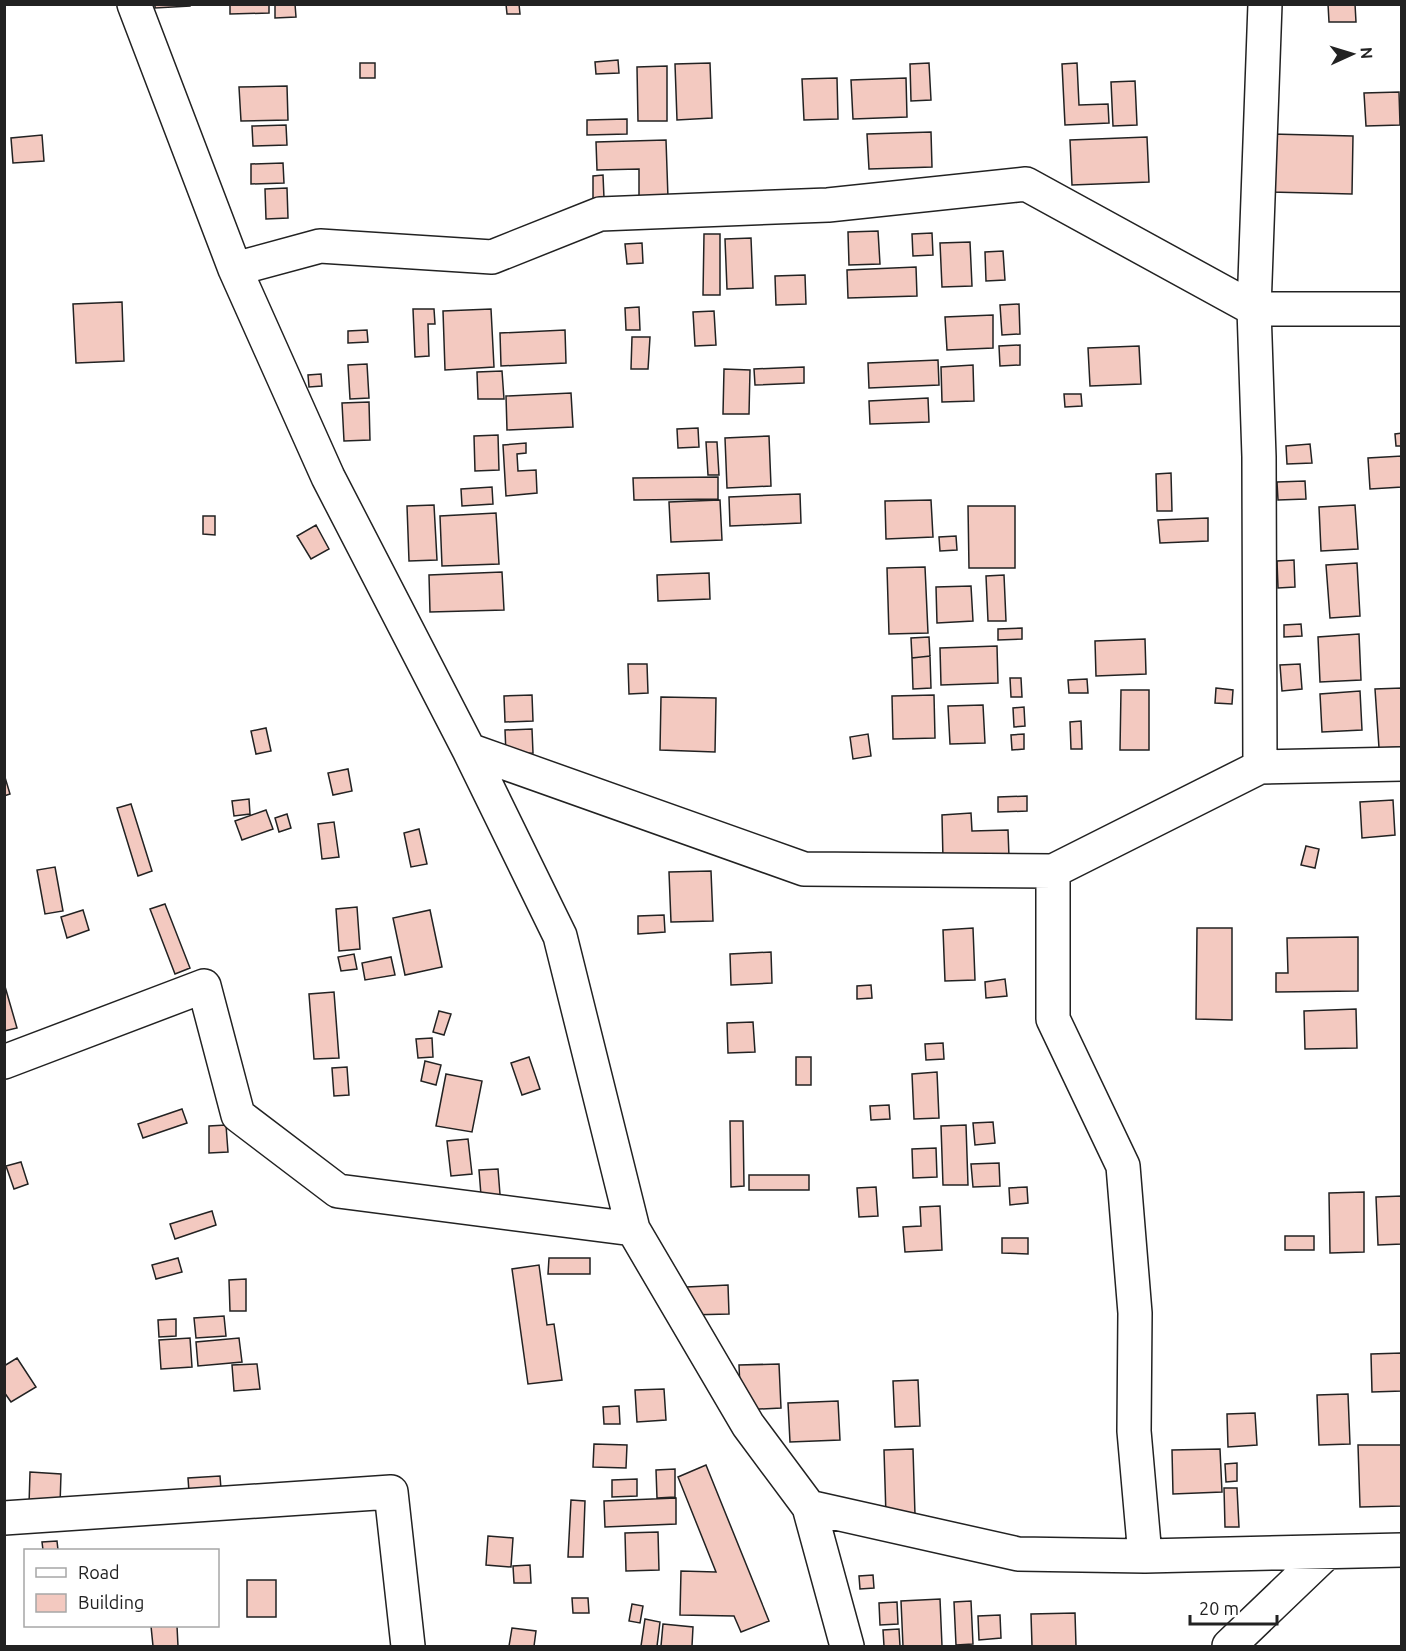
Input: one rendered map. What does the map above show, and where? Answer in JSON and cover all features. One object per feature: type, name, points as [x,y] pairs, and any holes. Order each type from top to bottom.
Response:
[{"type":"street","points":[[134,4],[235,269],[328,477],[469,750],[560,936],[633,1229],[748,1425],[809,1507],[847,1647]]},
{"type":"street","points":[[1260,767],[1260,468],[1254,309],[1265,4]]},
{"type":"street","points":[[235,269],[320,246],[492,257],[600,213],[828,205],[1026,184],[1254,309],[1401,309]]},
{"type":"street","points":[[469,750],[804,869],[1053,871],[1260,767],[1401,764]]},
{"type":"street","points":[[1053,871],[1053,1019],[1123,1166],[1135,1312],[1134,1431],[1144,1556]]},
{"type":"street","points":[[4,1062],[204,986],[238,1115],[338,1191],[633,1229]]},
{"type":"street","points":[[4,1518],[391,1492],[408,1647]]},
{"type":"street","points":[[809,1507],[1018,1554],[1144,1556],[1401,1550]]},
{"type":"street","points":[[1229,1647],[1327,1552]]},
{"type":"building","points":[[155,4],[190,4],[190,6],[155,8]]},
{"type":"building","points":[[230,4],[269,4],[269,13],[230,14]]},
{"type":"building","points":[[275,4],[295,4],[296,17],[275,18]]},
{"type":"building","points":[[506,4],[519,4],[520,14],[507,14]]},
{"type":"building","points":[[1328,4],[1355,4],[1356,22],[1329,22]]},
{"type":"building","points":[[618,60],[619,73],[596,74],[595,62]]},
{"type":"building","points":[[360,63],[375,63],[375,78],[360,78]]},
{"type":"building","points":[[710,63],[712,118],[677,120],[675,64]]},
{"type":"building","points":[[929,63],[931,100],[911,101],[910,64]]},
{"type":"building","points":[[1077,63],[1079,105],[1108,104],[1109,123],[1065,125],[1062,64]]},
{"type":"building","points":[[667,66],[667,121],[638,121],[637,67]]},
{"type":"building","points":[[837,78],[838,119],[804,120],[802,79]]},
{"type":"building","points":[[906,78],[907,117],[853,119],[851,80]]},
{"type":"building","points":[[1135,81],[1137,125],[1113,126],[1111,82]]},
{"type":"building","points":[[287,86],[288,120],[241,121],[239,87]]},
{"type":"building","points":[[1399,92],[1400,125],[1366,126],[1364,93]]},
{"type":"building","points":[[627,119],[627,134],[587,135],[587,120]]},
{"type":"building","points":[[286,125],[287,145],[253,146],[252,126]]},
{"type":"building","points":[[931,132],[932,167],[869,169],[867,134]]},
{"type":"building","points":[[1271,134],[1353,136],[1352,194],[1270,192]]},
{"type":"building","points":[[42,135],[44,161],[13,163],[11,138]]},
{"type":"building","points":[[1147,137],[1149,182],[1072,185],[1070,140]]},
{"type":"building","points":[[666,140],[668,198],[639,199],[639,169],[597,170],[596,142]]},
{"type":"building","points":[[283,163],[284,183],[251,184],[251,164]]},
{"type":"building","points":[[603,175],[604,198],[593,199],[593,176]]},
{"type":"building","points":[[287,188],[288,218],[266,219],[265,189]]},
{"type":"building","points":[[878,231],[880,264],[849,265],[848,232]]},
{"type":"building","points":[[932,233],[933,255],[913,256],[912,234]]},
{"type":"building","points":[[704,234],[720,234],[720,295],[703,295]]},
{"type":"building","points":[[751,238],[753,288],[727,289],[725,239]]},
{"type":"building","points":[[970,242],[972,286],[942,287],[940,243]]},
{"type":"building","points":[[642,243],[643,263],[627,264],[625,244]]},
{"type":"building","points":[[1003,251],[1005,280],[986,281],[985,252]]},
{"type":"building","points":[[916,267],[917,296],[848,298],[847,270]]},
{"type":"building","points":[[805,275],[806,304],[776,305],[775,276]]},
{"type":"building","points":[[122,302],[124,361],[76,363],[73,304]]},
{"type":"building","points":[[1019,304],[1020,334],[1002,335],[1000,305]]},
{"type":"building","points":[[639,307],[640,330],[626,330],[625,308]]},
{"type":"building","points":[[413,309],[434,309],[435,324],[428,324],[429,356],[415,357]]},
{"type":"building","points":[[491,309],[494,367],[445,370],[443,311]]},
{"type":"building","points":[[714,311],[716,345],[695,346],[693,312]]},
{"type":"building","points":[[993,315],[993,348],[947,350],[945,317]]},
{"type":"building","points":[[367,330],[368,342],[348,343],[348,331]]},
{"type":"building","points":[[565,330],[566,363],[501,366],[500,333]]},
{"type":"building","points":[[632,337],[650,337],[648,369],[631,369]]},
{"type":"building","points":[[1020,345],[1020,365],[1000,366],[999,346]]},
{"type":"building","points":[[1139,346],[1141,384],[1090,386],[1088,348]]},
{"type":"building","points":[[938,360],[939,385],[869,388],[868,363]]},
{"type":"building","points":[[367,364],[369,398],[350,399],[348,365]]},
{"type":"building","points":[[973,365],[974,401],[942,402],[941,367]]},
{"type":"building","points":[[804,367],[804,383],[755,385],[754,369]]},
{"type":"building","points":[[724,369],[750,370],[749,414],[723,414]]},
{"type":"building","points":[[502,371],[504,399],[478,399],[477,372]]},
{"type":"building","points":[[321,374],[322,386],[309,387],[308,375]]},
{"type":"building","points":[[571,393],[573,427],[507,430],[506,396]]},
{"type":"building","points":[[1064,394],[1081,394],[1082,406],[1065,407]]},
{"type":"building","points":[[928,398],[929,422],[870,424],[869,401]]},
{"type":"building","points":[[369,402],[370,440],[344,441],[342,403]]},
{"type":"building","points":[[698,428],[699,447],[678,448],[677,429]]},
{"type":"building","points":[[1402,433],[1402,446],[1396,446],[1395,434]]},
{"type":"building","points":[[498,435],[499,470],[475,471],[474,436]]},
{"type":"building","points":[[769,436],[771,486],[727,488],[725,438]]},
{"type":"building","points":[[706,442],[717,442],[719,475],[708,475]]},
{"type":"building","points":[[526,443],[526,453],[517,454],[518,471],[536,470],[537,493],[506,496],[503,445]]},
{"type":"building","points":[[1310,444],[1312,463],[1287,464],[1286,446]]},
{"type":"building","points":[[1402,456],[1402,487],[1370,489],[1368,458]]},
{"type":"building","points":[[1171,473],[1172,511],[1157,511],[1156,474]]},
{"type":"building","points":[[718,477],[718,499],[634,500],[633,478]]},
{"type":"building","points":[[1305,481],[1306,499],[1278,500],[1277,482]]},
{"type":"building","points":[[492,487],[493,504],[462,506],[461,489]]},
{"type":"building","points":[[800,494],[801,523],[730,526],[729,497]]},
{"type":"building","points":[[720,500],[722,540],[671,542],[669,502]]},
{"type":"building","points":[[931,500],[933,537],[886,539],[885,501]]},
{"type":"building","points":[[434,505],[437,560],[409,561],[407,506]]},
{"type":"building","points":[[1355,505],[1358,549],[1321,551],[1319,507]]},
{"type":"building","points":[[968,506],[1015,506],[1015,568],[969,568]]},
{"type":"building","points":[[496,513],[499,564],[442,566],[440,516]]},
{"type":"building","points":[[203,516],[215,516],[215,535],[203,534]]},
{"type":"building","points":[[1208,518],[1208,541],[1160,543],[1158,520]]},
{"type":"building","points":[[316,525],[329,549],[311,559],[297,536]]},
{"type":"building","points":[[956,536],[957,550],[940,551],[939,537]]},
{"type":"building","points":[[1294,560],[1295,587],[1278,588],[1277,561]]},
{"type":"building","points":[[1357,563],[1360,616],[1330,618],[1326,565]]},
{"type":"building","points":[[925,567],[928,633],[889,634],[887,568]]},
{"type":"building","points":[[502,572],[504,610],[430,612],[429,575]]},
{"type":"building","points":[[709,573],[710,599],[658,601],[657,575]]},
{"type":"building","points":[[1004,575],[1006,621],[988,621],[986,576]]},
{"type":"building","points":[[971,586],[973,621],[937,623],[936,587]]},
{"type":"building","points":[[1301,624],[1302,636],[1284,637],[1284,625]]},
{"type":"building","points":[[1022,628],[1022,639],[998,640],[998,629]]},
{"type":"building","points":[[1359,634],[1361,680],[1320,682],[1318,637]]},
{"type":"building","points":[[929,637],[930,656],[912,658],[911,638]]},
{"type":"building","points":[[1145,639],[1146,674],[1096,676],[1095,641]]},
{"type":"building","points":[[997,646],[998,683],[941,685],[940,648]]},
{"type":"building","points":[[930,656],[931,688],[913,689],[912,658]]},
{"type":"building","points":[[628,664],[647,664],[648,693],[629,694]]},
{"type":"building","points":[[1300,664],[1302,689],[1282,691],[1280,665]]},
{"type":"building","points":[[1010,678],[1021,678],[1022,697],[1011,697]]},
{"type":"building","points":[[1087,679],[1088,693],[1069,693],[1068,680]]},
{"type":"building","points":[[1216,688],[1233,690],[1232,704],[1215,703]]},
{"type":"building","points":[[1402,688],[1402,747],[1379,748],[1375,689]]},
{"type":"building","points":[[1121,690],[1149,690],[1149,750],[1120,750]]},
{"type":"building","points":[[1360,691],[1362,730],[1322,732],[1320,694]]},
{"type":"building","points":[[532,695],[533,721],[505,722],[504,696]]},
{"type":"building","points":[[934,695],[935,738],[893,739],[892,696]]},
{"type":"building","points":[[661,697],[716,698],[715,752],[660,750]]},
{"type":"building","points":[[983,705],[985,743],[950,744],[948,706]]},
{"type":"building","points":[[1024,707],[1025,726],[1014,727],[1013,708]]},
{"type":"building","points":[[1081,721],[1082,749],[1071,749],[1070,722]]},
{"type":"building","points":[[266,728],[271,751],[256,754],[251,731]]},
{"type":"building","points":[[532,729],[533,753],[506,754],[505,730]]},
{"type":"building","points":[[868,734],[871,756],[853,759],[850,737]]},
{"type":"building","points":[[1024,734],[1024,749],[1012,750],[1011,735]]},
{"type":"building","points":[[348,769],[352,791],[333,795],[328,773]]},
{"type":"building","points":[[4,774],[10,794],[4,796]]},
{"type":"building","points":[[1027,796],[1027,811],[998,812],[998,797]]},
{"type":"building","points":[[249,799],[250,814],[234,816],[232,801]]},
{"type":"building","points":[[1393,800],[1395,835],[1362,838],[1360,802]]},
{"type":"building","points":[[131,804],[152,871],[138,876],[117,808]]},
{"type":"building","points":[[266,810],[273,829],[242,840],[235,821]]},
{"type":"building","points":[[971,813],[972,831],[1008,830],[1009,857],[943,860],[942,815]]},
{"type":"building","points":[[287,814],[291,828],[279,832],[275,818]]},
{"type":"building","points":[[334,822],[339,857],[322,859],[318,824]]},
{"type":"building","points":[[419,829],[427,864],[411,867],[404,833]]},
{"type":"building","points":[[1306,846],[1319,849],[1315,868],[1301,865]]},
{"type":"building","points":[[55,867],[63,911],[45,914],[37,870]]},
{"type":"building","points":[[711,871],[713,921],[671,922],[669,872]]},
{"type":"building","points":[[165,904],[190,968],[175,974],[150,909]]},
{"type":"building","points":[[357,907],[360,949],[339,951],[336,909]]},
{"type":"building","points":[[83,910],[89,930],[67,938],[61,917]]},
{"type":"building","points":[[430,910],[442,967],[405,975],[393,918]]},
{"type":"building","points":[[664,915],[665,932],[638,934],[638,916]]},
{"type":"building","points":[[973,928],[975,980],[945,981],[943,930]]},
{"type":"building","points":[[1197,928],[1232,928],[1232,1020],[1196,1019]]},
{"type":"building","points":[[1358,937],[1358,991],[1276,992],[1276,973],[1288,973],[1287,938]]},
{"type":"building","points":[[771,952],[772,983],[731,985],[730,954]]},
{"type":"building","points":[[354,954],[357,969],[341,971],[338,957]]},
{"type":"building","points":[[391,957],[395,975],[365,980],[362,963]]},
{"type":"building","points":[[1005,979],[1007,996],[986,998],[985,982]]},
{"type":"building","points":[[4,983],[17,1028],[4,1031]]},
{"type":"building","points":[[871,985],[872,998],[857,999],[857,986]]},
{"type":"building","points":[[334,992],[339,1058],[314,1059],[309,994]]},
{"type":"building","points":[[1356,1009],[1357,1048],[1305,1049],[1304,1011]]},
{"type":"building","points":[[439,1011],[451,1014],[444,1035],[433,1032]]},
{"type":"building","points":[[753,1022],[755,1052],[728,1053],[727,1023]]},
{"type":"building","points":[[432,1038],[433,1057],[418,1058],[416,1039]]},
{"type":"building","points":[[943,1043],[944,1059],[926,1060],[925,1044]]},
{"type":"building","points":[[529,1057],[540,1089],[522,1095],[511,1063]]},
{"type":"building","points":[[796,1057],[811,1057],[811,1085],[796,1085]]},
{"type":"building","points":[[425,1061],[441,1065],[436,1085],[421,1081]]},
{"type":"building","points":[[347,1067],[349,1095],[334,1096],[332,1068]]},
{"type":"building","points":[[937,1072],[939,1118],[914,1119],[912,1074]]},
{"type":"building","points":[[446,1074],[482,1081],[472,1132],[436,1126]]},
{"type":"building","points":[[889,1105],[890,1119],[871,1120],[870,1106]]},
{"type":"building","points":[[182,1109],[187,1123],[143,1138],[138,1124]]},
{"type":"building","points":[[730,1121],[743,1121],[744,1186],[731,1187]]},
{"type":"building","points":[[993,1122],[995,1143],[975,1145],[973,1123]]},
{"type":"building","points":[[226,1125],[228,1152],[209,1153],[209,1126]]},
{"type":"building","points":[[966,1125],[968,1185],[943,1185],[941,1126]]},
{"type":"building","points":[[468,1139],[472,1174],[451,1176],[447,1141]]},
{"type":"building","points":[[936,1148],[937,1177],[913,1178],[912,1149]]},
{"type":"building","points":[[21,1162],[28,1184],[14,1189],[6,1166]]},
{"type":"building","points":[[999,1163],[1000,1186],[973,1187],[971,1164]]},
{"type":"building","points":[[498,1169],[501,1207],[482,1208],[479,1170]]},
{"type":"building","points":[[749,1175],[809,1175],[809,1190],[749,1190]]},
{"type":"building","points":[[876,1187],[878,1216],[859,1217],[857,1188]]},
{"type":"building","points":[[1027,1187],[1028,1203],[1010,1205],[1009,1188]]},
{"type":"building","points":[[1364,1192],[1364,1252],[1330,1253],[1329,1193]]},
{"type":"building","points":[[1402,1196],[1402,1244],[1378,1245],[1376,1197]]},
{"type":"building","points":[[940,1206],[942,1250],[905,1252],[903,1227],[921,1226],[920,1207]]},
{"type":"building","points":[[212,1211],[216,1225],[175,1239],[170,1224]]},
{"type":"building","points":[[1285,1236],[1314,1236],[1314,1250],[1285,1250]]},
{"type":"building","points":[[1002,1238],[1028,1238],[1028,1254],[1002,1253]]},
{"type":"building","points":[[178,1258],[182,1272],[156,1279],[152,1265]]},
{"type":"building","points":[[549,1258],[590,1258],[590,1274],[548,1274]]},
{"type":"building","points":[[539,1265],[547,1325],[554,1324],[562,1380],[528,1384],[512,1269]]},
{"type":"building","points":[[246,1279],[246,1311],[230,1311],[229,1280]]},
{"type":"building","points":[[728,1285],[729,1314],[688,1315],[687,1287]]},
{"type":"building","points":[[224,1316],[226,1336],[196,1338],[194,1318]]},
{"type":"building","points":[[176,1319],[176,1336],[159,1337],[158,1320]]},
{"type":"building","points":[[190,1338],[192,1367],[161,1369],[159,1340]]},
{"type":"building","points":[[239,1338],[242,1362],[198,1366],[196,1342]]},
{"type":"building","points":[[1402,1353],[1402,1391],[1372,1392],[1371,1354]]},
{"type":"building","points":[[17,1358],[36,1387],[11,1402],[4,1392],[4,1366]]},
{"type":"building","points":[[257,1364],[260,1389],[234,1391],[232,1365]]},
{"type":"building","points":[[779,1364],[781,1408],[741,1410],[739,1365]]},
{"type":"building","points":[[918,1380],[920,1426],[895,1427],[893,1381]]},
{"type":"building","points":[[664,1389],[666,1420],[637,1422],[635,1390]]},
{"type":"building","points":[[1348,1394],[1350,1444],[1319,1445],[1317,1395]]},
{"type":"building","points":[[838,1401],[840,1440],[790,1442],[788,1403]]},
{"type":"building","points":[[619,1406],[620,1424],[604,1424],[603,1407]]},
{"type":"building","points":[[1255,1413],[1257,1445],[1228,1447],[1227,1414]]},
{"type":"building","points":[[594,1444],[627,1445],[626,1468],[593,1467]]},
{"type":"building","points":[[1358,1445],[1402,1445],[1402,1506],[1360,1507]]},
{"type":"building","points":[[913,1449],[915,1515],[886,1516],[884,1450]]},
{"type":"building","points":[[1220,1449],[1222,1492],[1173,1494],[1172,1450]]},
{"type":"building","points":[[1237,1463],[1237,1481],[1226,1482],[1225,1464]]},
{"type":"building","points":[[706,1465],[769,1621],[741,1632],[734,1616],[680,1615],[681,1571],[716,1572],[678,1477]]},
{"type":"building","points":[[675,1469],[675,1497],[657,1498],[656,1470]]},
{"type":"building","points":[[30,1472],[61,1474],[60,1505],[29,1505]]},
{"type":"building","points":[[220,1476],[221,1489],[189,1492],[188,1478]]},
{"type":"building","points":[[637,1479],[637,1496],[612,1497],[612,1480]]},
{"type":"building","points":[[1224,1488],[1237,1488],[1239,1527],[1225,1527]]},
{"type":"building","points":[[676,1498],[676,1524],[605,1527],[604,1501]]},
{"type":"building","points":[[571,1500],[585,1501],[583,1557],[568,1557]]},
{"type":"building","points":[[658,1532],[659,1570],[626,1571],[625,1533]]},
{"type":"building","points":[[488,1536],[513,1538],[511,1567],[486,1565]]},
{"type":"building","points":[[57,1541],[58,1549],[43,1549],[42,1542]]},
{"type":"building","points":[[530,1565],[531,1583],[514,1583],[513,1566]]},
{"type":"building","points":[[873,1575],[874,1588],[860,1589],[859,1576]]},
{"type":"building","points":[[247,1580],[276,1580],[276,1617],[247,1617]]},
{"type":"building","points":[[572,1598],[588,1598],[589,1613],[573,1613]]},
{"type":"building","points":[[940,1599],[942,1646],[903,1646],[901,1601]]},
{"type":"building","points":[[971,1601],[973,1644],[956,1645],[954,1602]]},
{"type":"building","points":[[897,1602],[898,1624],[880,1625],[879,1603]]},
{"type":"building","points":[[632,1604],[643,1606],[640,1623],[629,1621]]},
{"type":"building","points":[[1075,1613],[1076,1646],[1032,1646],[1031,1614]]},
{"type":"building","points":[[1000,1615],[1001,1638],[979,1640],[978,1616]]},
{"type":"building","points":[[645,1619],[660,1622],[657,1646],[641,1646]]},
{"type":"building","points":[[663,1624],[693,1627],[692,1646],[661,1646]]},
{"type":"building","points":[[151,1627],[177,1627],[178,1646],[153,1646]]},
{"type":"building","points":[[512,1628],[536,1631],[534,1646],[509,1646]]},
{"type":"building","points":[[899,1629],[900,1646],[884,1646],[883,1630]]}]
